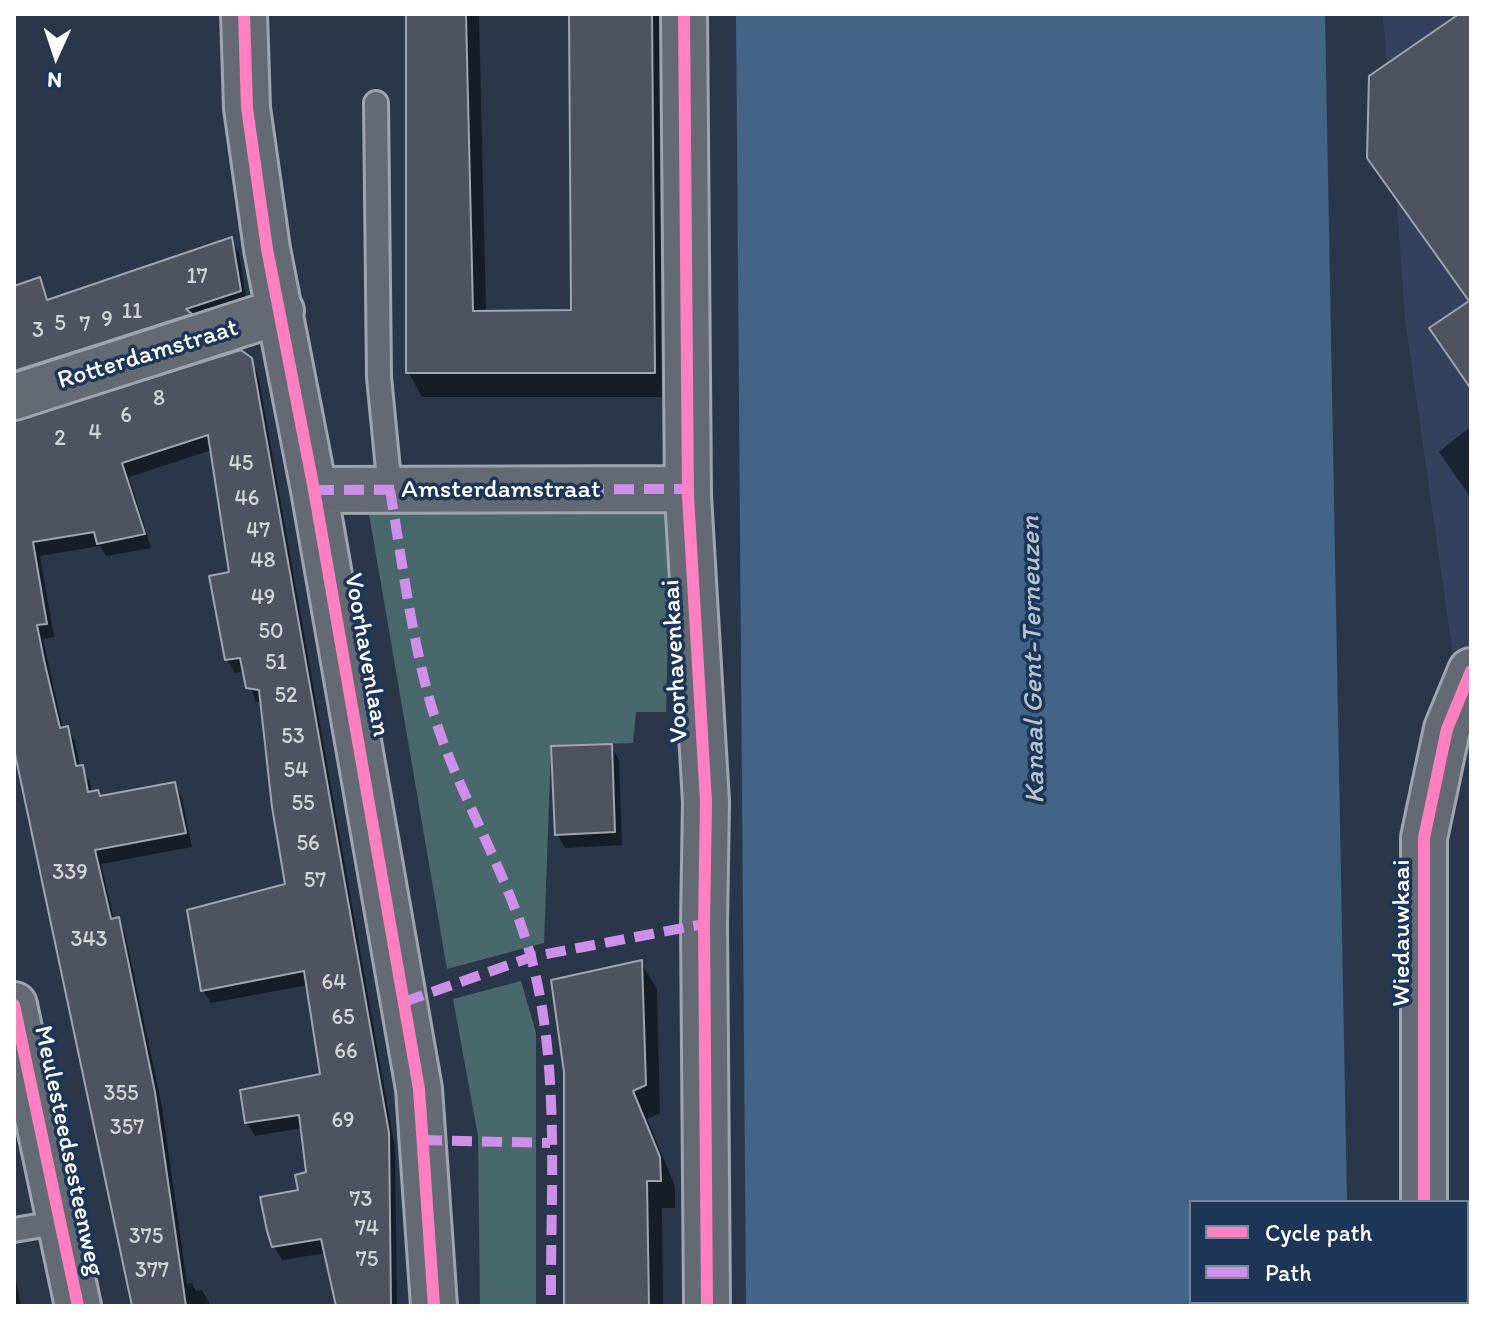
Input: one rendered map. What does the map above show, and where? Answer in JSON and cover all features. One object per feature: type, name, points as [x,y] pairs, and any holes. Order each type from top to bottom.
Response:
[{"type":"street","name":"Voorhavenlaan","points":[[244,14],[247,108],[267,249],[314,490],[419,1089],[434,1306]]},
{"type":"street","name":"Voorhavenkaai","points":[[684,14],[688,489],[706,802],[707,1306]]},
{"type":"street","name":"Rotterdamstraat","points":[[14,397],[281,311]]},
{"type":"street","name":"Amsterdamstraat","points":[[314,490],[688,489]]},
{"type":"street","name":"Wiedauwkaai","points":[[1424,1200],[1424,838],[1447,729],[1471,671]]},
{"type":"street","name":"Meulesteedsesteenweg","points":[[14,1005],[78,1306]]},
{"type":"lane","points":[[376,103],[379,377],[390,490]]},
{"type":"lane","points":[[14,1230],[61,1222]]},
{"type":"shaded area","points":[[1383,14],[1471,14],[1471,781],[1405,319]]},
{"type":"green space","points":[[368,508],[671,513],[666,712],[636,712],[633,743],[551,746],[544,943],[447,969]]},
{"type":"green space","points":[[521,981],[536,1033],[536,1306],[480,1306],[478,1136],[453,999]]},
{"type":"water","name":"Kanaal Gent-Terneuzen","points":[[736,14],[1325,14],[1347,1200],[1189,1200],[1189,1304],[1349,1306],[746,1306]]},
{"type":"building","points":[[406,14],[466,14],[473,311],[571,310],[569,14],[652,14],[655,373],[406,373]]},
{"type":"building","points":[[1459,14],[1471,14],[1471,389],[1429,328],[1469,301],[1367,158],[1369,76]]},
{"type":"building","points":[[232,237],[241,291],[186,309],[192,314],[14,371],[14,286],[40,277],[47,300]]},
{"type":"building","points":[[241,350],[252,358],[389,1133],[391,1306],[336,1306],[321,1239],[272,1247],[267,1231],[260,1197],[298,1190],[295,1175],[306,1172],[299,1115],[245,1123],[240,1090],[320,1074],[304,971],[201,991],[187,910],[285,884],[272,807],[259,690],[246,688],[240,658],[225,660],[209,576],[229,572],[208,435],[122,463],[145,534],[97,544],[94,532],[33,542],[47,624],[37,625],[44,660],[60,728],[68,726],[76,766],[83,765],[88,792],[98,790],[100,796],[175,782],[186,833],[95,850],[111,919],[119,917],[155,1092],[186,1306],[132,1306],[14,749],[14,421]]},
{"type":"building","points":[[612,744],[615,832],[555,835],[551,746]]},
{"type":"building","points":[[642,960],[646,1085],[633,1091],[660,1157],[661,1181],[647,1181],[649,1306],[564,1306],[564,1072],[551,980]]},
{"type":"marked path","points":[[314,490],[688,489],[688,483]]},
{"type":"marked path","points":[[390,490],[411,616],[432,709],[453,766],[512,901],[531,957],[540,999],[547,1042],[552,1130],[551,1306]]},
{"type":"marked path","points":[[404,1002],[531,957],[704,924]]},
{"type":"marked path","points":[[422,1140],[550,1143]]},
{"type":"cycle path","points":[[244,14],[247,108],[267,249],[314,490],[419,1089],[434,1306]]},
{"type":"cycle path","points":[[684,14],[688,496],[706,802],[707,1306]]},
{"type":"cycle path","points":[[1424,1200],[1424,838],[1447,729],[1471,671]]},
{"type":"cycle path","points":[[14,1005],[78,1306]]}]
